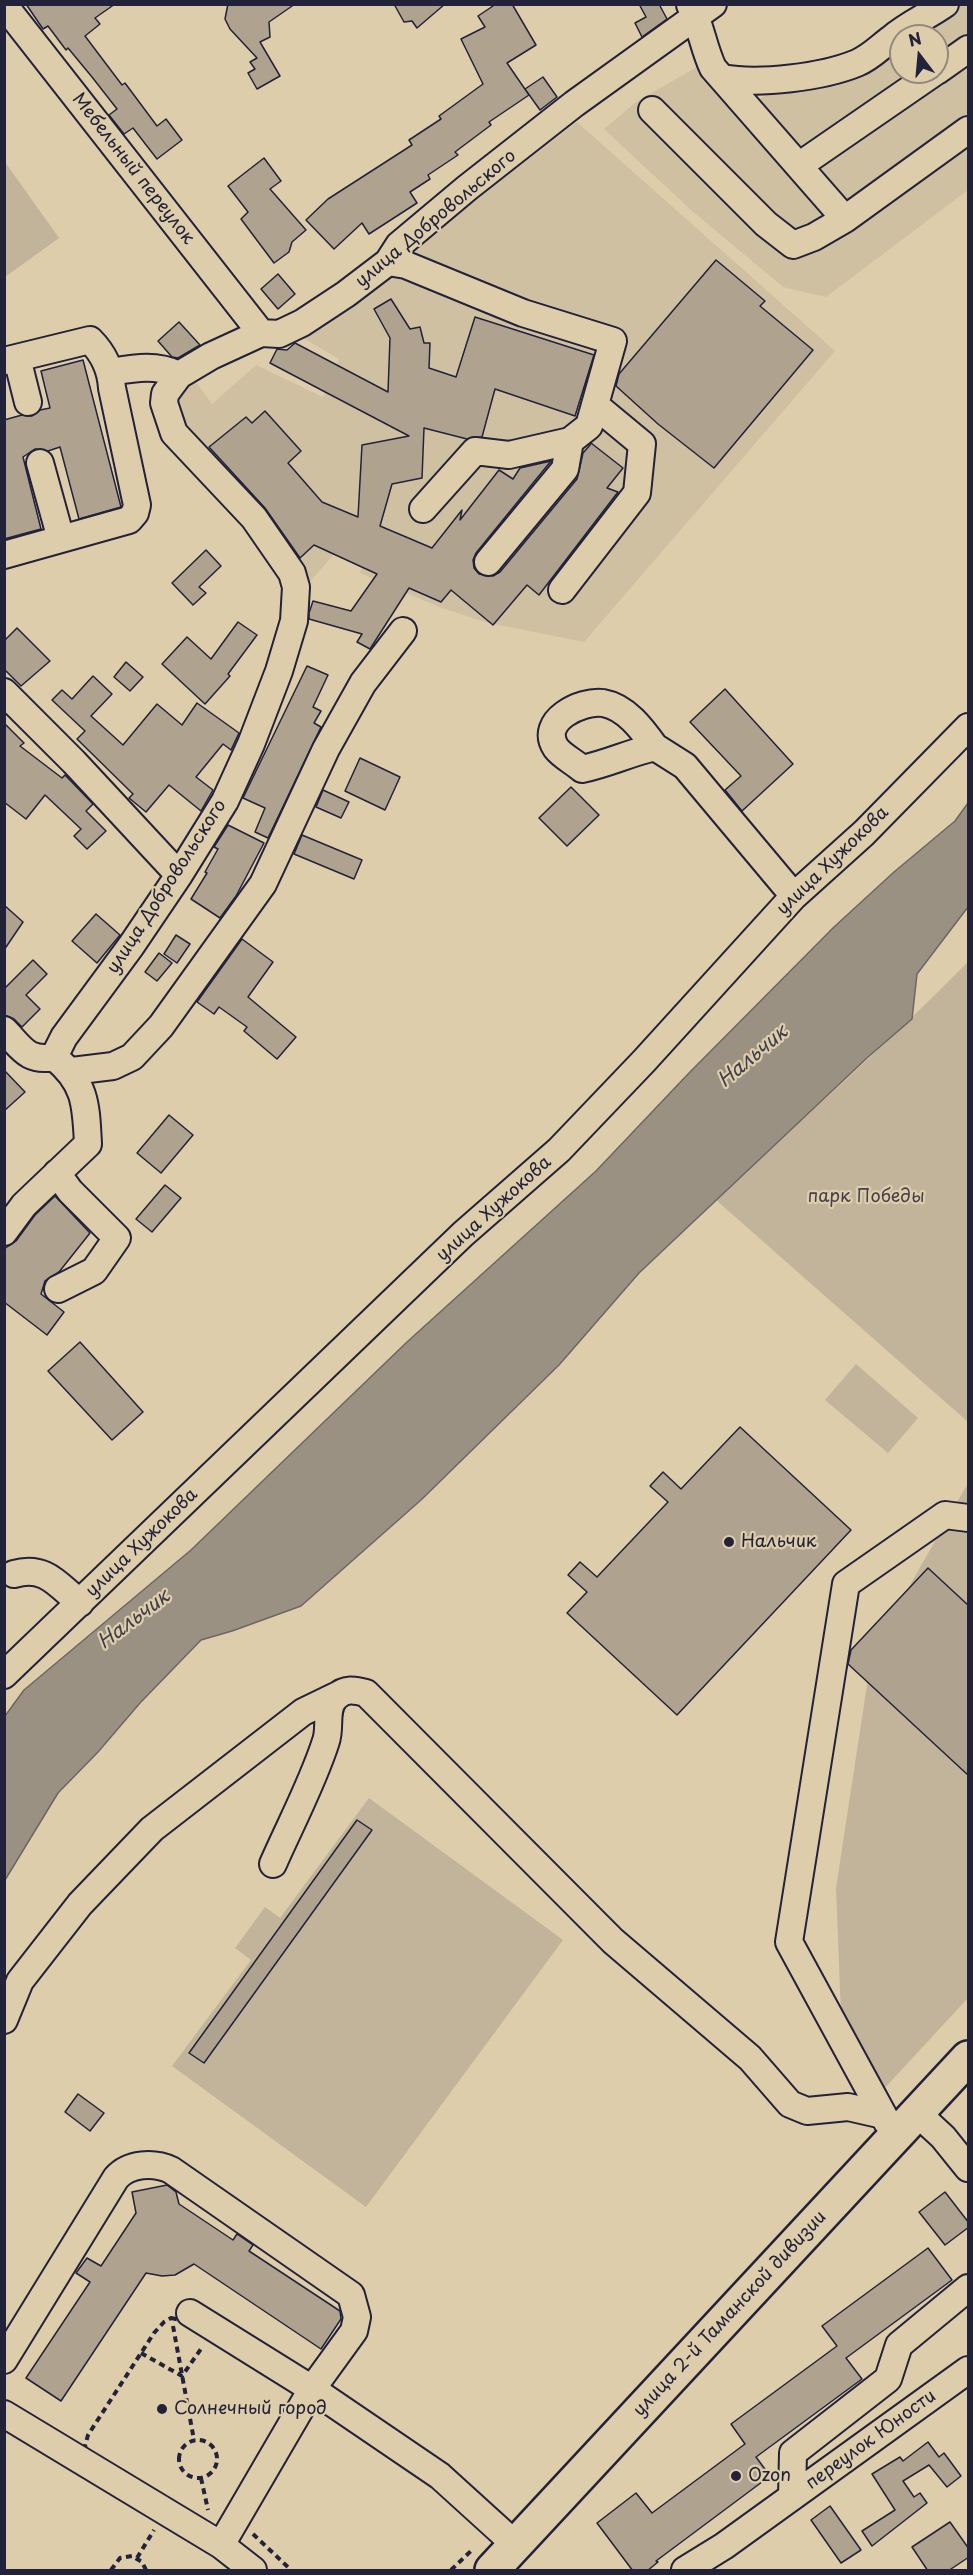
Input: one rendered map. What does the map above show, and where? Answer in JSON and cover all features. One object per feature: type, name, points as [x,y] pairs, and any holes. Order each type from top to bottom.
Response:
[{"type":"main road","name":"улица 2-й Таманской дивизии","points":[[492,2571],[898,2121],[969,2058]]},
{"type":"street","points":[[722,78],[740,82],[817,75],[858,62],[945,4]]},
{"type":"street","name":"Мебельный переулок","points":[[5,6],[261,333]]},
{"type":"street","points":[[700,8],[705,50],[713,68],[845,219]]},
{"type":"street","name":"улица Добровольского","points":[[63,1064],[64,1037],[179,875],[225,801],[251,744],[279,670],[297,603],[297,587],[284,559],[254,518],[174,433],[164,402],[165,394],[179,375],[211,356],[261,333],[279,334],[302,323],[388,262],[399,245],[467,188],[700,8]]},
{"type":"street","points":[[949,62],[969,49]]},
{"type":"street","points":[[800,165],[917,84]]},
{"type":"street","points":[[652,110],[766,224],[794,245],[814,237],[845,219],[969,130]]},
{"type":"street","points":[[388,262],[406,265],[523,313],[613,341],[589,426],[570,441],[509,455],[475,451],[423,509]]},
{"type":"street","points":[[4,555],[129,520],[135,513],[137,505],[112,388],[111,372],[98,348],[90,340],[11,360],[28,402]]},
{"type":"street","points":[[111,372],[144,367],[168,370],[179,375]]},
{"type":"street","points":[[562,590],[637,493],[642,444],[595,405]]},
{"type":"street","points":[[488,562],[565,469],[570,441]]},
{"type":"street","points":[[40,463],[61,539]]},
{"type":"street","points":[[4,1030],[31,1058],[63,1064],[113,1066],[132,1057],[161,1026],[263,884],[326,749],[363,683],[403,631]]},
{"type":"street","points":[[4,692],[74,762],[179,875]]},
{"type":"street","name":"улица Хужокова","points":[[4,1675],[463,1234],[559,1150],[644,1062],[794,896],[864,833],[969,727]]},
{"type":"street","points":[[655,747],[685,766],[794,896]]},
{"type":"street","points":[[4,1232],[24,1205],[88,1144],[87,1119],[81,1091],[63,1064]]},
{"type":"street","points":[[57,1173],[70,1191],[117,1238],[94,1271],[58,1289]]},
{"type":"street","points":[[898,2121],[789,1942],[846,1584],[945,1515],[969,1518]]},
{"type":"street","points":[[8,1572],[40,1571],[80,1603]]},
{"type":"street","points":[[4,2020],[20,1981],[80,1905],[152,1829],[303,1712],[345,1691],[355,1690],[366,1693],[613,1941],[750,2058],[790,2104],[807,2111],[848,2107],[943,2137],[969,2168]]},
{"type":"street","points":[[273,1863],[324,1749],[330,1724],[329,1710],[336,1696]]},
{"type":"street","points":[[4,2360],[117,2178],[127,2169],[159,2165],[171,2170],[351,2295],[357,2317],[354,2331],[312,2389],[216,2537]]},
{"type":"street","points":[[792,2497],[793,2453],[888,2379],[899,2345],[969,2288]]},
{"type":"street","points":[[181,2315],[312,2389],[440,2476],[516,2545]]},
{"type":"street","name":"переулок Юности","points":[[685,2571],[969,2370]]},
{"type":"street","points":[[4,2414],[216,2537],[253,2571]]},
{"type":"path","points":[[181,2315],[288,2384],[294,2392],[295,2403],[216,2537]]},
{"type":"path","points":[[181,2315],[154,2333],[88,2435],[85,2446],[89,2456],[216,2537]]},
{"type":"path","points":[[181,2315],[182,2376],[194,2440]]},
{"type":"path","points":[[182,2376],[212,2334]]},
{"type":"path","points":[[141,2353],[182,2376]]},
{"type":"path","points":[[194,2440],[211,2445],[217,2455],[216,2467],[212,2473],[201,2478],[189,2476],[180,2466],[180,2453],[183,2447],[194,2440]]},
{"type":"path","points":[[201,2478],[216,2537]]},
{"type":"path","points":[[111,2571],[115,2562],[126,2556],[137,2558],[146,2571]]},
{"type":"shaded area","points":[[956,5],[968,5],[968,190],[826,297],[783,287],[692,211],[604,129],[636,102],[702,64],[754,102],[783,86],[820,90],[889,47],[889,84],[949,84],[949,24],[925,24]]},
{"type":"shaded area","points":[[577,122],[835,351],[584,642],[485,622],[439,607],[360,573],[367,554],[342,545],[307,585],[213,468],[167,402],[193,378],[212,404],[256,365],[323,397],[339,359],[298,335],[389,280],[408,252]]},
{"type":"green space","points":[[5,162],[59,238],[4,277]]},
{"type":"green space","name":"парк Победы","points":[[968,962],[968,1422],[716,1200],[875,1053]]},
{"type":"green space","points":[[856,1364],[918,1418],[888,1453],[825,1400]]},
{"type":"green space","points":[[968,1483],[968,1998],[882,2091],[841,2014],[836,1888],[872,1652]]},
{"type":"green space","points":[[369,1798],[563,1940],[366,2207],[172,2066],[251,1960],[235,1948],[265,1907],[280,1918]]},
{"type":"water","points":[[968,803],[968,907],[917,974],[912,1019],[868,1057],[639,1273],[559,1365],[421,1500],[301,1606],[201,1640],[58,1793],[5,1880],[5,1716],[24,1690],[191,1550],[407,1342],[596,1171],[689,1073],[834,927],[894,872],[955,821]]},
{"type":"building","points":[[26,4],[115,4],[95,18],[100,24],[85,36],[122,85],[125,83],[157,126],[166,119],[182,140],[157,159],[133,128],[124,134],[109,115],[117,109],[48,26],[43,29]]},
{"type":"building","points":[[228,4],[295,4],[269,22],[270,37],[260,42],[280,76],[257,89],[248,73],[255,69],[250,62],[257,58],[230,29],[225,19]]},
{"type":"building","points":[[394,4],[445,4],[417,28],[412,21],[404,22]]},
{"type":"building","points":[[496,4],[512,4],[536,45],[507,63],[529,95],[489,122],[491,125],[455,152],[458,155],[428,175],[430,179],[410,192],[417,203],[369,234],[362,223],[334,249],[306,220],[328,199],[412,145],[409,140],[441,119],[439,116],[483,84],[461,39],[485,27],[478,16]]},
{"type":"building","points":[[639,4],[659,4],[667,19],[642,37],[635,23],[646,17]]},
{"type":"building","points":[[543,77],[557,97],[540,110],[525,89]]},
{"type":"building","points":[[264,158],[281,181],[270,189],[306,230],[292,242],[289,252],[274,263],[241,219],[248,212],[228,186]]},
{"type":"building","points":[[716,260],[765,301],[760,306],[813,350],[714,468],[658,424],[616,386],[619,374]]},
{"type":"building","points":[[278,274],[295,294],[278,309],[261,289]]},
{"type":"building","points":[[391,299],[410,329],[420,327],[424,343],[430,343],[429,368],[456,377],[475,317],[594,355],[575,416],[495,389],[482,437],[467,439],[424,428],[422,478],[392,484],[380,526],[432,548],[462,510],[460,520],[499,470],[513,479],[520,468],[551,461],[476,553],[473,560],[474,568],[479,574],[493,576],[500,572],[577,479],[583,453],[591,443],[623,468],[607,488],[618,492],[539,595],[527,585],[493,625],[451,590],[441,602],[409,588],[370,649],[357,642],[362,634],[309,619],[309,613],[313,601],[351,611],[377,574],[314,545],[300,558],[265,508],[209,447],[246,417],[252,423],[265,411],[301,451],[288,463],[322,502],[358,517],[362,445],[409,436],[270,363],[277,349],[287,350],[295,343],[388,392],[390,338],[374,309]]},
{"type":"building","points":[[179,322],[200,345],[178,358],[172,357],[158,341]]},
{"type":"building","points":[[83,360],[121,507],[79,519],[60,447],[48,451],[35,449],[23,457],[41,529],[4,539],[4,420],[22,415],[32,416],[40,410],[50,408],[41,371]]},
{"type":"building","points":[[206,550],[221,566],[199,587],[206,593],[193,605],[172,583]]},
{"type":"building","points":[[238,622],[257,635],[228,674],[230,676],[205,704],[162,664],[187,637],[211,659]]},
{"type":"building","points":[[17,628],[50,661],[21,686],[4,669],[4,641]]},
{"type":"building","points":[[126,662],[143,677],[130,691],[114,677]]},
{"type":"building","points":[[307,666],[328,675],[313,707],[321,711],[314,723],[321,727],[268,838],[255,832],[265,808],[243,798]]},
{"type":"building","points":[[93,676],[112,694],[91,716],[123,745],[157,704],[182,725],[197,703],[239,733],[231,750],[223,744],[196,777],[213,790],[201,811],[169,785],[146,812],[129,798],[133,794],[77,739],[85,731],[52,700],[62,690],[72,699]]},
{"type":"building","points":[[725,689],[793,764],[742,811],[725,790],[741,776],[690,722]]},
{"type":"building","points":[[4,723],[24,743],[20,746],[62,778],[65,775],[93,804],[86,811],[106,831],[87,849],[74,836],[81,829],[45,795],[26,819],[4,802]]},
{"type":"building","points":[[360,758],[400,777],[385,810],[345,791]]},
{"type":"building","points":[[571,787],[599,815],[567,846],[539,818]]},
{"type":"building","points":[[323,790],[349,802],[341,818],[316,807]]},
{"type":"building","points":[[228,825],[264,843],[236,896],[220,918],[191,899],[218,849],[214,847]]},
{"type":"building","points":[[302,835],[362,860],[354,879],[294,854]]},
{"type":"building","points":[[4,905],[23,922],[4,950]]},
{"type":"building","points":[[96,914],[120,935],[97,963],[72,941]]},
{"type":"building","points":[[176,935],[190,944],[177,963],[164,954]]},
{"type":"building","points":[[242,939],[273,962],[248,997],[296,1037],[277,1059],[244,1031],[247,1027],[219,1007],[214,1014],[197,1002]]},
{"type":"building","points":[[159,953],[172,963],[157,981],[145,972]]},
{"type":"building","points":[[33,960],[47,974],[26,995],[40,1009],[22,1027],[14,1019],[4,1015],[4,989]]},
{"type":"building","points":[[4,1070],[25,1092],[4,1111]]},
{"type":"building","points":[[169,1115],[193,1135],[161,1173],[137,1153]]},
{"type":"building","points":[[165,1185],[181,1198],[152,1232],[136,1219]]},
{"type":"building","points":[[55,1196],[90,1233],[59,1272],[45,1281],[41,1294],[64,1312],[47,1335],[4,1302],[4,1249],[16,1241],[35,1215]]},
{"type":"building","points":[[80,1342],[143,1412],[112,1440],[48,1371]]},
{"type":"building","points":[[740,1427],[851,1530],[677,1715],[567,1613],[587,1592],[568,1575],[580,1562],[597,1577],[668,1502],[650,1486],[663,1472],[681,1489]]},
{"type":"building","points":[[928,1568],[969,1606],[969,1776],[848,1664],[851,1650]]},
{"type":"building","points":[[357,1820],[372,1830],[204,2063],[189,2053]]},
{"type":"building","points":[[78,2094],[104,2113],[90,2131],[65,2112]]},
{"type":"building","points":[[167,2185],[176,2192],[179,2204],[233,2240],[237,2234],[253,2245],[249,2251],[340,2311],[341,2319],[321,2349],[194,2264],[175,2275],[162,2276],[146,2273],[61,2401],[26,2378],[90,2282],[76,2273],[87,2258],[101,2266],[136,2213],[132,2192]]},
{"type":"building","points":[[945,2192],[969,2223],[969,2227],[945,2245],[919,2212]]},
{"type":"building","points":[[928,2248],[952,2280],[846,2358],[862,2379],[756,2457],[770,2476],[656,2561],[658,2562],[647,2571],[633,2571],[597,2523],[636,2493],[652,2513],[745,2444],[731,2424],[837,2346],[822,2326]]},
{"type":"building","points":[[928,2442],[939,2457],[944,2453],[961,2476],[947,2487],[929,2465],[903,2481],[914,2497],[920,2493],[927,2503],[872,2546],[862,2531],[895,2510],[872,2474],[900,2457],[903,2461]]},
{"type":"building","points":[[830,2506],[861,2550],[841,2563],[811,2520]]},
{"type":"building","points":[[950,2522],[969,2549],[969,2557],[948,2571],[928,2571],[912,2547]]},
{"type":"place","name":"Нальчик","points":[[729,1542]]},
{"type":"place","name":"Солнечный город","points":[[162,2409]]},
{"type":"place","name":"Ozon","points":[[736,2476]]}]
